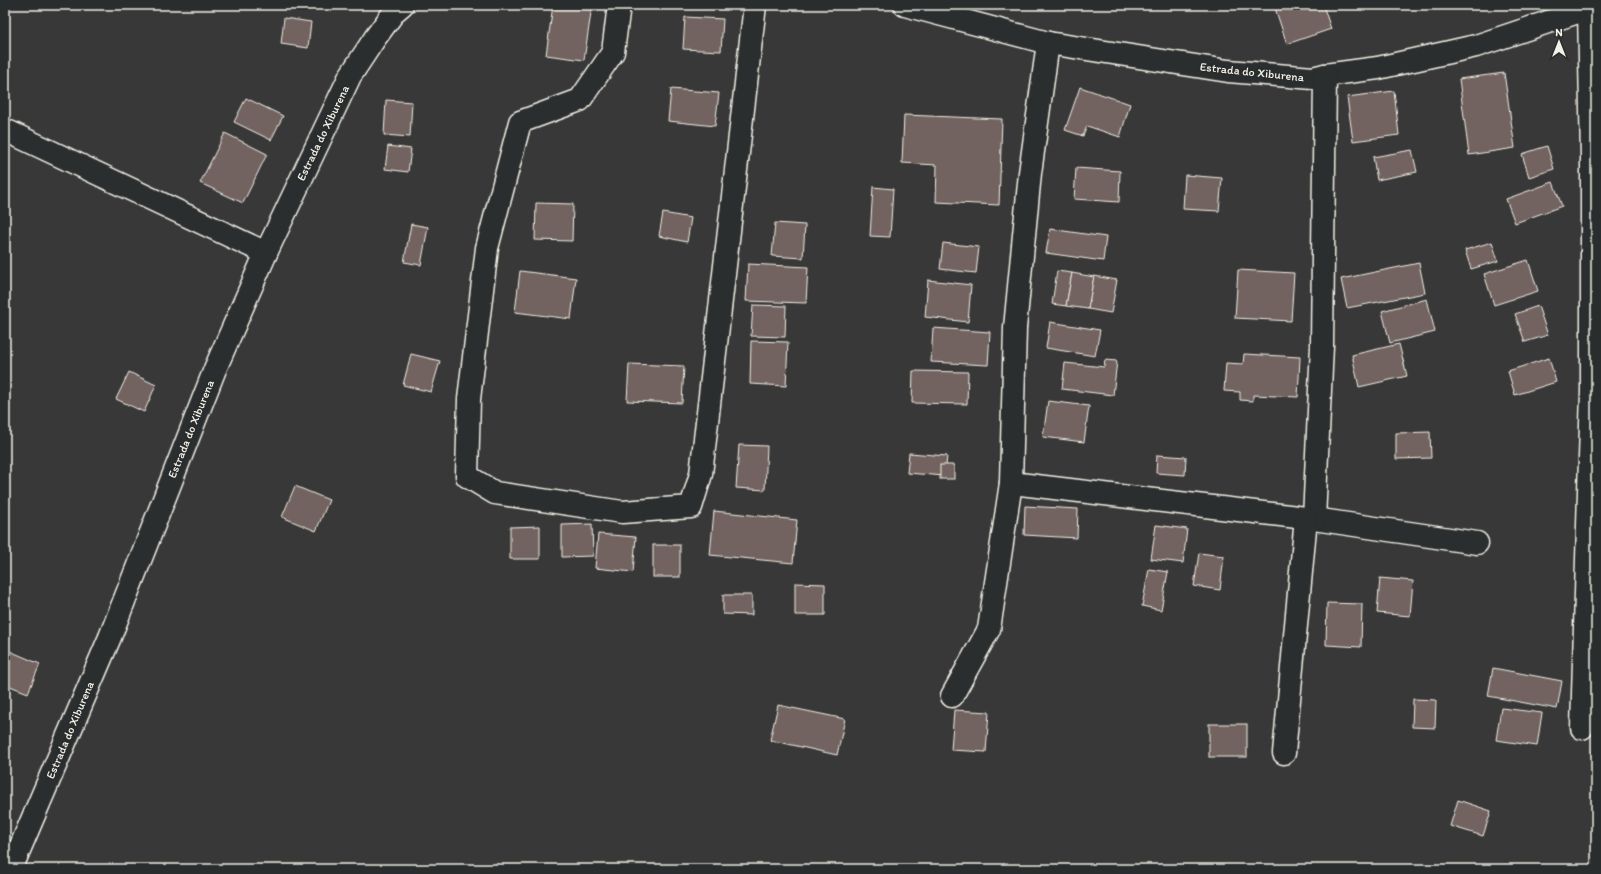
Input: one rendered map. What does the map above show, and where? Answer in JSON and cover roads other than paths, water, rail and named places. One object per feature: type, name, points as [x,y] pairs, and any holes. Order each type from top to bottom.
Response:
[{"type":"street","name":"Estrada do Xiburena","points":[[11,869],[110,637],[215,369],[266,253],[350,76],[395,11],[402,5]]},
{"type":"street","points":[[619,5],[613,52],[580,100],[520,122],[487,248],[469,399],[467,476],[496,493],[622,512],[691,507],[701,474],[755,5]]},
{"type":"street","name":"Estrada do Xiburena","points":[[905,5],[1048,43],[1228,71],[1313,78],[1378,68],[1476,46],[1592,8]]},
{"type":"street","points":[[1582,728],[1592,391],[1592,8]]},
{"type":"street","points":[[952,696],[989,629],[1011,483],[1014,328],[1030,173],[1048,43]]},
{"type":"street","points":[[1284,753],[1310,518],[1322,346],[1325,75]]},
{"type":"street","points":[[5,130],[266,253]]},
{"type":"street","points":[[1011,483],[1310,518],[1477,543]]}]
